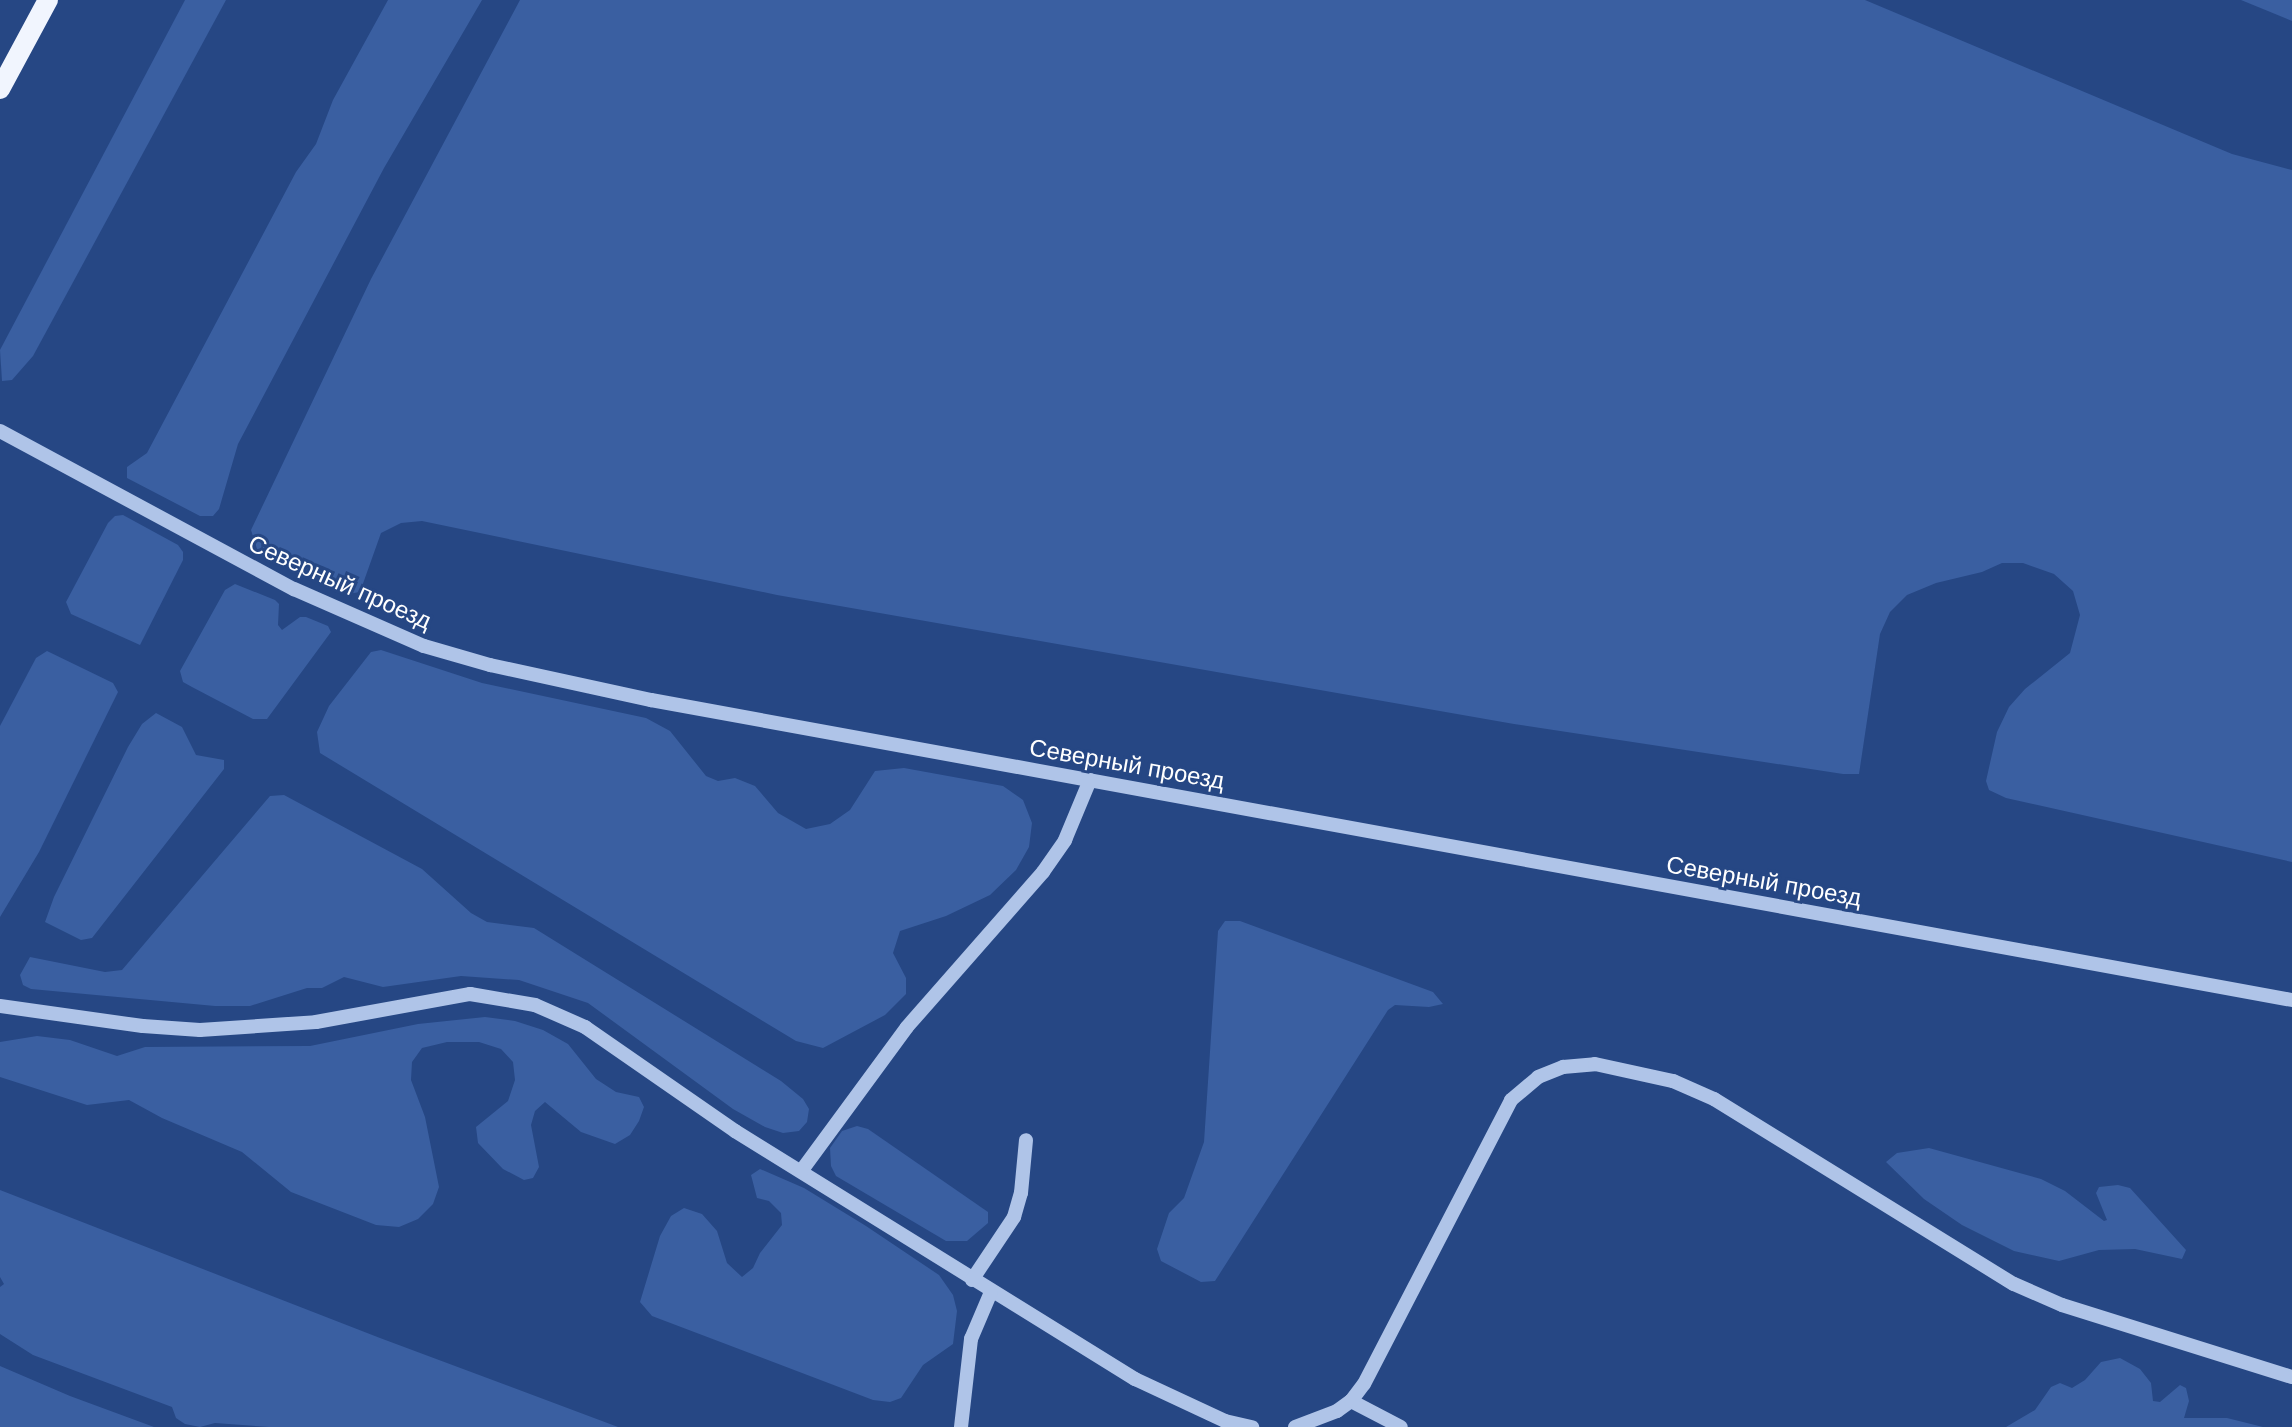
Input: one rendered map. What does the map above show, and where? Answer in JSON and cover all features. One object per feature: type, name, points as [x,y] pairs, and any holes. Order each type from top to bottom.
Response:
[{"type":"main road","points":[[0,89],[48,0]]},
{"type":"street","name":"Северный проезд","points":[[0,431],[281,583],[361,621],[424,646],[490,665],[651,700],[2292,1000]]},
{"type":"street","points":[[802,1170],[907,1027],[1043,872],[1065,840],[1090,780]]},
{"type":"street","points":[[0,1006],[143,1026],[200,1030],[316,1022],[438,997],[470,994],[505,997],[535,1005],[585,1027],[678,1095],[1135,1379],[1225,1421],[1252,1427]]},
{"type":"street","points":[[1295,1427],[1312,1423],[1351,1401],[1376,1362],[1511,1100],[1538,1077],[1563,1067],[1595,1064],[1636,1070],[1714,1099],[2014,1284],[2062,1305],[2292,1377]]},
{"type":"street","points":[[972,1280],[1014,1217],[1021,1193],[1026,1140]]},
{"type":"street","points":[[961,1427],[971,1339],[991,1292]]},
{"type":"street","points":[[1351,1401],[1401,1427]]},
{"type":"shaded area","points":[[185,0],[226,0],[33,356],[12,380],[2,381],[0,350]]},
{"type":"shaded area","points":[[388,0],[482,0],[384,168],[238,444],[219,509],[213,516],[200,516],[127,478],[127,467],[147,453],[296,172],[316,144],[333,100]]},
{"type":"shaded area","points":[[520,0],[1865,0],[2232,154],[2292,170],[2292,862],[2006,798],[1989,790],[1986,781],[1997,732],[2009,707],[2025,689],[2070,653],[2080,615],[2073,591],[2054,574],[2023,563],[2002,563],[1982,572],[1936,583],[1907,595],[1890,612],[1880,634],[1859,774],[1514,724],[777,595],[422,521],[401,523],[381,533],[360,592],[348,594],[325,584],[257,549],[251,530],[371,279]]},
{"type":"shaded area","points":[[2241,0],[2292,0],[2292,21]]},
{"type":"shaded area","points":[[123,515],[178,545],[183,552],[183,560],[140,645],[71,614],[66,602],[108,523],[115,516]]},
{"type":"shaded area","points":[[235,584],[275,600],[279,604],[278,625],[282,630],[300,617],[306,617],[328,626],[331,632],[267,719],[253,719],[192,687],[183,682],[180,671],[225,590]]},
{"type":"shaded area","points":[[381,650],[482,683],[646,718],[670,731],[706,776],[718,781],[735,778],[755,786],[778,813],[806,829],[830,824],[850,810],[875,771],[904,768],[1003,786],[1023,800],[1032,823],[1029,847],[1016,870],[990,895],[946,916],[900,931],[893,953],[906,978],[906,994],[885,1015],[823,1048],[796,1041],[320,753],[317,732],[329,706],[371,652]]},
{"type":"shaded area","points":[[47,651],[113,683],[118,692],[39,852],[0,917],[0,726],[36,658]]},
{"type":"shaded area","points":[[156,713],[182,727],[196,755],[224,760],[224,769],[92,938],[81,940],[45,922],[54,897],[128,747],[142,724]]},
{"type":"shaded area","points":[[284,795],[422,869],[471,913],[487,922],[534,928],[781,1081],[803,1099],[809,1109],[807,1122],[799,1131],[783,1133],[765,1127],[733,1109],[588,1003],[519,980],[461,976],[383,987],[344,977],[322,988],[307,988],[250,1006],[215,1006],[31,989],[23,985],[20,975],[30,957],[105,972],[122,970],[270,796]]},
{"type":"shaded area","points":[[1225,921],[1240,921],[1433,992],[1443,1004],[1429,1007],[1395,1005],[1388,1010],[1215,1281],[1201,1282],[1161,1261],[1157,1249],[1169,1213],[1184,1198],[1204,1142],[1218,931]]},
{"type":"shaded area","points":[[485,1017],[515,1021],[543,1030],[568,1044],[596,1079],[616,1092],[639,1097],[644,1107],[639,1121],[630,1135],[615,1144],[581,1132],[545,1102],[535,1111],[531,1125],[539,1167],[533,1178],[524,1180],[503,1169],[478,1143],[476,1127],[508,1101],[515,1080],[513,1062],[501,1049],[479,1042],[447,1042],[422,1048],[412,1062],[411,1080],[425,1117],[439,1187],[433,1204],[418,1219],[399,1227],[376,1225],[291,1192],[242,1152],[162,1118],[129,1100],[87,1105],[0,1077],[0,1042],[37,1036],[70,1040],[117,1056],[145,1047],[310,1046],[418,1024]]},
{"type":"shaded area","points":[[857,1126],[868,1129],[988,1212],[988,1223],[967,1241],[946,1241],[836,1176],[831,1166],[830,1148],[842,1131]]},
{"type":"shaded area","points":[[1929,1148],[2041,1179],[2065,1191],[2104,1221],[2107,1220],[2096,1193],[2099,1187],[2118,1185],[2130,1188],[2186,1250],[2182,1259],[2135,1249],[2099,1250],[2059,1261],[2014,1251],[1962,1225],[1924,1199],[1886,1162],[1897,1153]]},
{"type":"shaded area","points":[[760,1169],[804,1188],[866,1226],[939,1275],[953,1295],[957,1311],[953,1344],[923,1365],[901,1398],[890,1402],[873,1400],[652,1316],[640,1302],[660,1236],[671,1216],[684,1208],[702,1214],[717,1231],[727,1263],[742,1277],[753,1268],[760,1253],[782,1225],[781,1213],[769,1201],[757,1198],[751,1175]]},
{"type":"shaded area","points":[[0,1190],[618,1427],[269,1427],[215,1423],[200,1427],[185,1424],[176,1418],[172,1407],[33,1355],[0,1334],[0,1287],[4,1284],[0,1277]]},
{"type":"shaded area","points":[[2120,1358],[2140,1369],[2151,1383],[2153,1401],[2160,1402],[2180,1385],[2186,1388],[2189,1401],[2184,1418],[2227,1418],[2263,1427],[2006,1427],[2035,1410],[2051,1387],[2060,1383],[2072,1388],[2085,1380],[2101,1362]]},
{"type":"shaded area","points":[[0,1366],[70,1396],[154,1427],[0,1427]]}]
